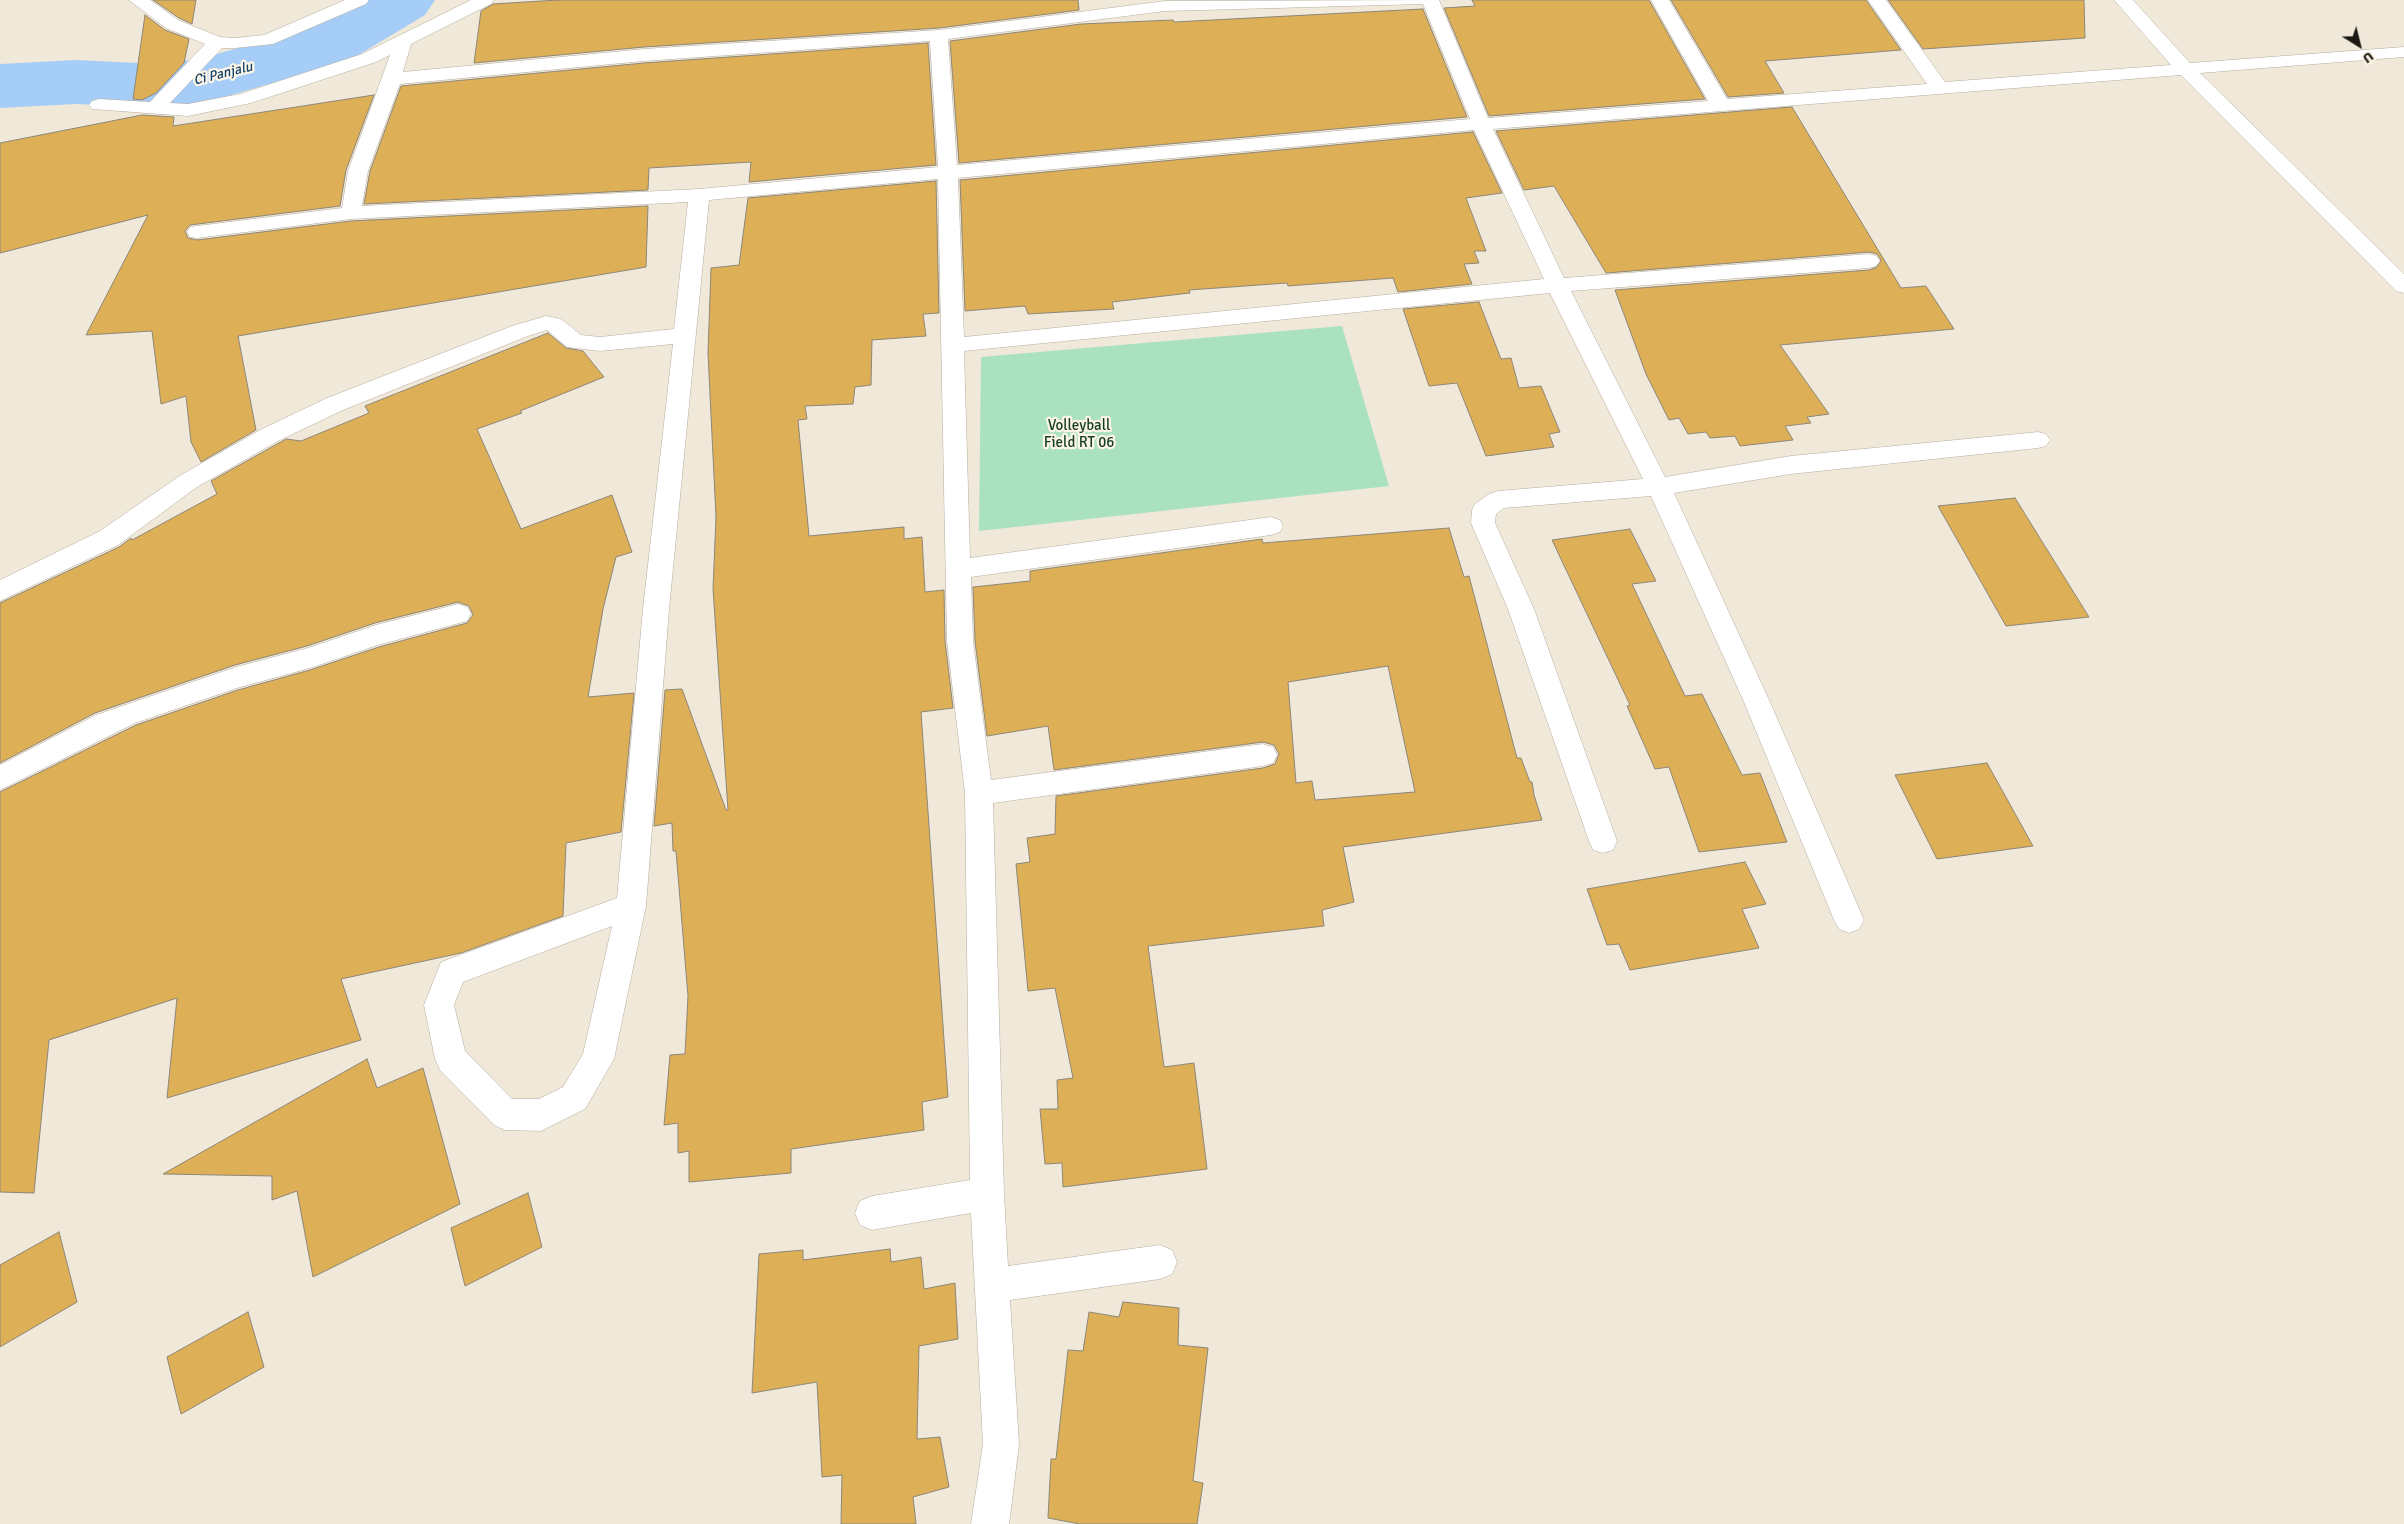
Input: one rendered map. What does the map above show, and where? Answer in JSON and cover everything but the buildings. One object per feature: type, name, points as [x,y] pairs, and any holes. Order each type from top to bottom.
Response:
[{"type":"street","points":[[138,0],[172,24],[217,42],[235,43],[267,40],[360,0]]},
{"type":"street","points":[[99,105],[188,110],[244,99],[370,58],[485,0]]},
{"type":"street","points":[[392,79],[644,55],[939,35],[1173,3],[1418,0]]},
{"type":"street","points":[[1430,0],[1472,97],[1481,124],[1557,284],[1658,487],[1756,702],[1849,920]]},
{"type":"street","points":[[1660,0],[1721,106]]},
{"type":"street","points":[[1877,0],[1940,88]]},
{"type":"street","points":[[2123,0],[2184,68],[2404,286]]},
{"type":"street","points":[[939,35],[948,173],[954,345],[960,641],[978,794],[987,1194],[1001,1444],[990,1524]]},
{"type":"street","points":[[351,213],[358,171],[392,79],[403,41]]},
{"type":"street","points":[[155,108],[217,42]]},
{"type":"street","points":[[197,232],[351,213],[429,211],[699,195],[1481,124],[2404,52]]},
{"type":"street","points":[[631,906],[452,972],[439,1005],[451,1058],[505,1114],[541,1115],[574,1098],[598,1059],[631,906],[656,609],[699,195]]},
{"type":"street","points":[[954,345],[1557,284],[1869,261]]},
{"type":"street","points":[[0,591],[109,538],[189,481],[270,434],[335,404],[520,331],[546,323],[553,324],[574,342],[600,344],[684,335]]},
{"type":"street","points":[[1603,842],[1521,608],[1483,523],[1484,510],[1498,500],[1658,487],[1791,465],[2038,440]]},
{"type":"street","points":[[960,569],[1271,526]]},
{"type":"street","points":[[0,778],[106,723],[126,715],[236,678],[310,658],[376,635],[458,614]]},
{"type":"street","points":[[978,794],[1263,755]]},
{"type":"street","points":[[872,1213],[987,1194]]},
{"type":"street","points":[[992,1285],[1160,1262]]},
{"type":"green space","name":"Volleyball Field RT 06","points":[[1342,326],[1389,486],[979,531],[981,357]]},
{"type":"waterway","name":"Ci Panjalu","points":[[0,86],[76,82],[138,85],[201,82],[325,45],[401,0]]}]
